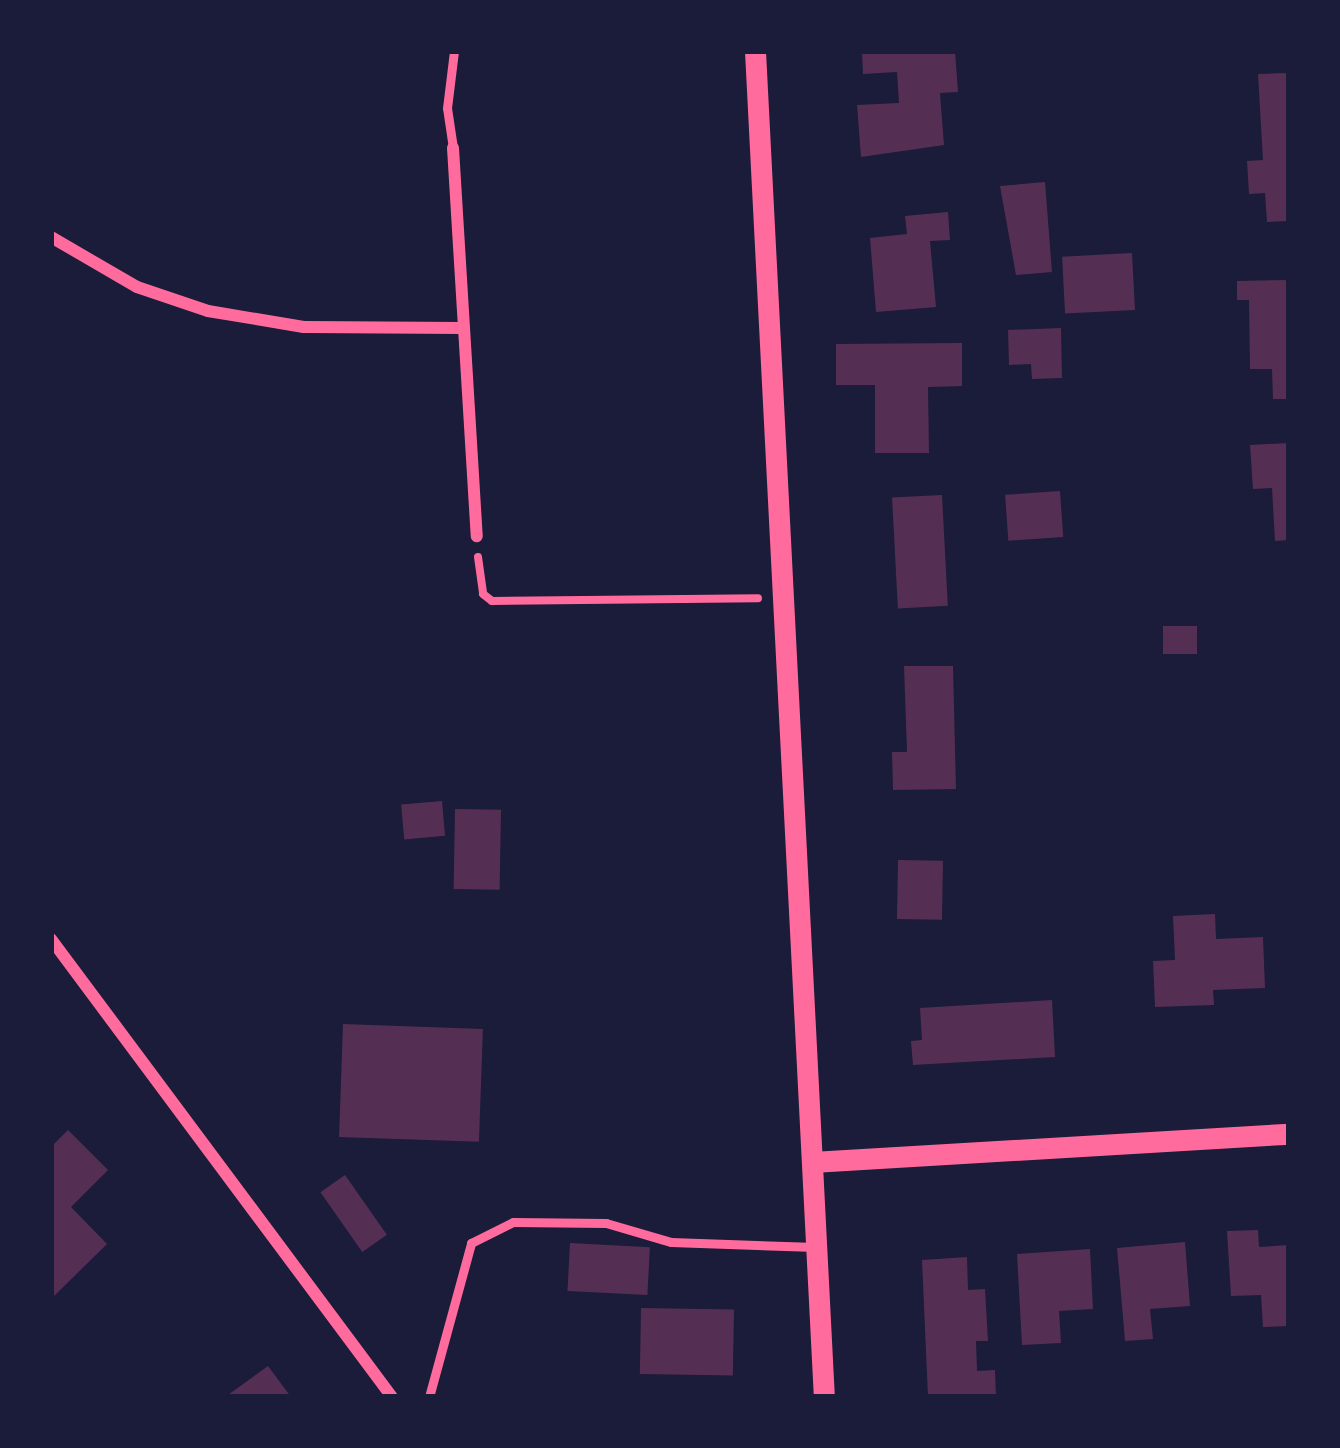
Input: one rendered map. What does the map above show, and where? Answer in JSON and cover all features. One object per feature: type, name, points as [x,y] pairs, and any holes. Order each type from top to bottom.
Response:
[{"type":"street","points":[[754,51],[824,1397]]},
{"type":"street","points":[[453,148],[477,536]]},
{"type":"street","points":[[51,236],[137,287],[208,311],[304,327],[463,328]]},
{"type":"street","points":[[51,939],[392,1397]]},
{"type":"street","points":[[812,1162],[1289,1134]]},
{"type":"lane","points":[[453,148],[447,108],[454,51]]},
{"type":"lane","points":[[429,1397],[471,1243],[513,1222],[605,1223],[671,1242],[816,1247]]},
{"type":"path","points":[[477,536],[483,595],[492,601],[783,597]]},
{"type":"building","points":[[862,51],[955,51],[958,92],[940,93],[944,145],[861,157],[857,105],[899,103],[897,72],[863,74]]},
{"type":"building","points":[[1289,73],[1289,221],[1267,222],[1265,193],[1249,194],[1247,161],[1263,160],[1258,74]]},
{"type":"building","points":[[1045,182],[1052,272],[1016,275],[1000,186]]},
{"type":"building","points":[[948,212],[950,240],[930,241],[936,307],[876,312],[870,238],[907,234],[905,216]]},
{"type":"building","points":[[1132,253],[1135,310],[1065,314],[1062,257]]},
{"type":"building","points":[[1289,280],[1289,399],[1273,399],[1272,369],[1250,369],[1249,300],[1237,300],[1237,281]]},
{"type":"building","points":[[1061,328],[1062,378],[1032,379],[1031,364],[1009,365],[1008,330]]},
{"type":"building","points":[[962,343],[962,386],[928,387],[929,453],[875,453],[875,385],[836,385],[836,344]]},
{"type":"building","points":[[1289,443],[1289,540],[1275,541],[1272,488],[1253,489],[1250,445]]},
{"type":"building","points":[[1060,491],[1063,537],[1008,541],[1005,495]]},
{"type":"building","points":[[942,495],[948,606],[898,608],[892,498]]},
{"type":"building","points":[[1163,626],[1197,626],[1197,654],[1163,654]]},
{"type":"building","points":[[904,666],[953,666],[956,789],[893,790],[892,752],[907,752]]},
{"type":"building","points":[[442,801],[445,836],[404,839],[401,805]]},
{"type":"building","points":[[455,809],[501,810],[500,890],[454,889]]},
{"type":"building","points":[[898,860],[943,861],[942,920],[897,919]]},
{"type":"building","points":[[1215,914],[1216,939],[1263,937],[1265,988],[1213,990],[1214,1005],[1155,1007],[1153,961],[1175,960],[1173,916]]},
{"type":"building","points":[[1052,1000],[1055,1057],[913,1065],[911,1041],[922,1040],[920,1008]]},
{"type":"building","points":[[343,1024],[483,1029],[479,1142],[339,1137]]},
{"type":"building","points":[[68,1130],[108,1170],[71,1207],[107,1244],[51,1299],[51,1147]]},
{"type":"building","points":[[345,1175],[387,1235],[362,1252],[320,1192]]},
{"type":"building","points":[[1258,1230],[1259,1247],[1289,1245],[1289,1326],[1263,1327],[1261,1295],[1231,1296],[1227,1231]]},
{"type":"building","points":[[1185,1242],[1190,1306],[1150,1309],[1153,1339],[1125,1341],[1117,1248]]},
{"type":"building","points":[[570,1243],[650,1247],[647,1295],[567,1291]]},
{"type":"building","points":[[1090,1249],[1093,1309],[1059,1311],[1061,1343],[1022,1345],[1017,1254]]},
{"type":"building","points":[[967,1257],[968,1290],[985,1289],[988,1341],[976,1341],[977,1371],[995,1370],[996,1397],[928,1397],[922,1260]]},
{"type":"building","points":[[641,1308],[734,1310],[733,1376],[640,1374]]},
{"type":"building","points":[[268,1366],[291,1397],[225,1397]]}]
